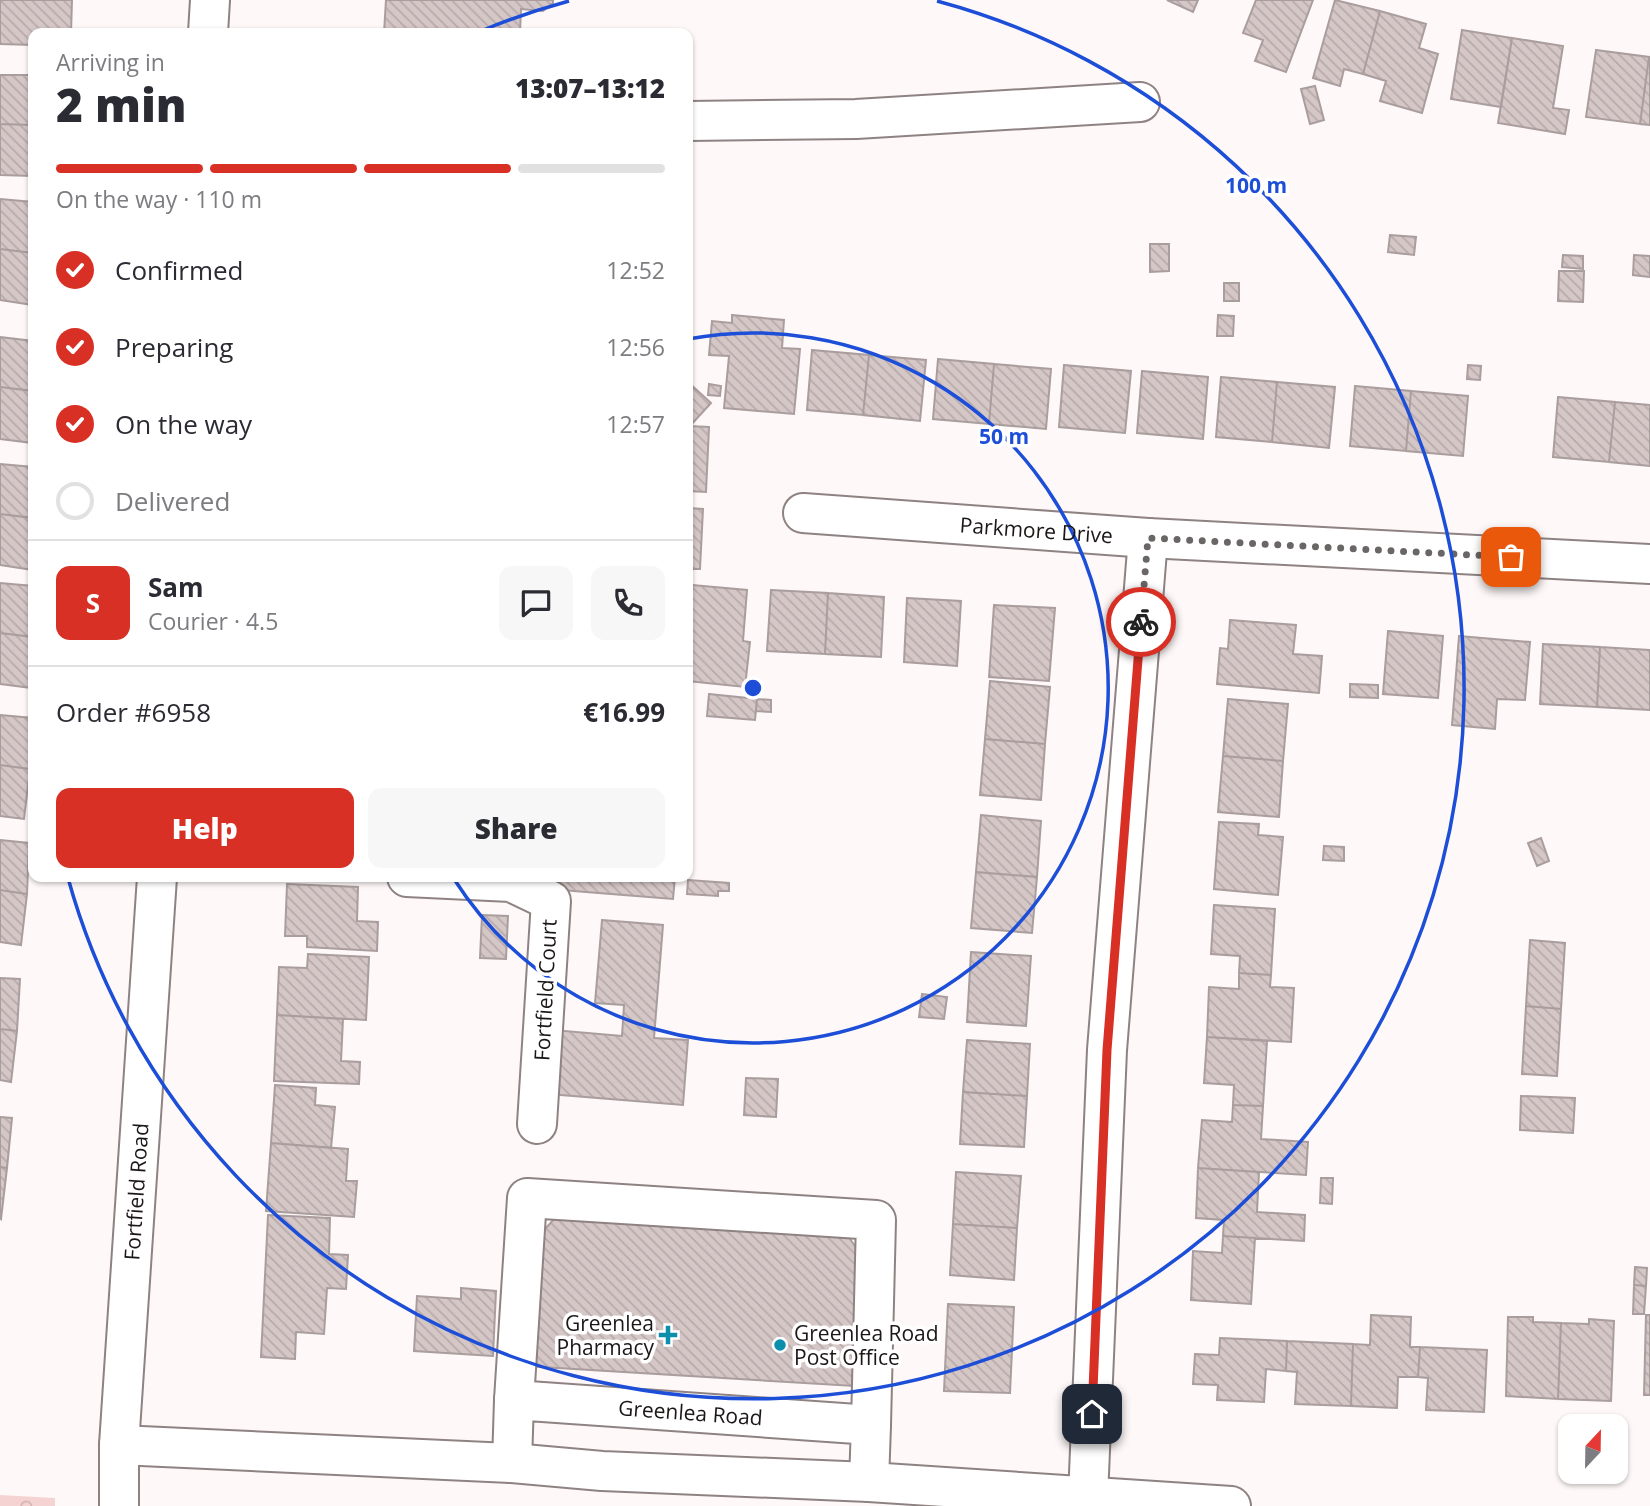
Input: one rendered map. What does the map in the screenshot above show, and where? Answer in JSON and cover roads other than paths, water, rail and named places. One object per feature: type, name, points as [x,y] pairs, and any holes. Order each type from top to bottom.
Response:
[{"type":"street","points":[[208,28],[210,0]]},
{"type":"street","points":[[693,121],[856,119],[1140,102]]},
{"type":"street","name":"Parkmore Drive","points":[[803,513],[1148,538],[1650,564]]},
{"type":"street","points":[[1088,1497],[1107,1050],[1148,538]]},
{"type":"street","name":"Fortfield Road","points":[[119,1506],[119,1445],[157,882]]},
{"type":"street","name":"Fortfield Court","points":[[516,882],[551,901],[537,1124]]},
{"type":"street","points":[[512,1463],[527,1198],[876,1220],[869,1482]]},
{"type":"street","name":"Greenlea Road","points":[[514,1400],[871,1425]]},
{"type":"street","points":[[119,1445],[512,1463],[602,1471],[869,1482],[1231,1506]]},
{"type":"place","name":"Greenlea Pharmacy","points":[[668,1335]]},
{"type":"place","name":"Greenlea Road Post Office","points":[[780,1345]]}]
